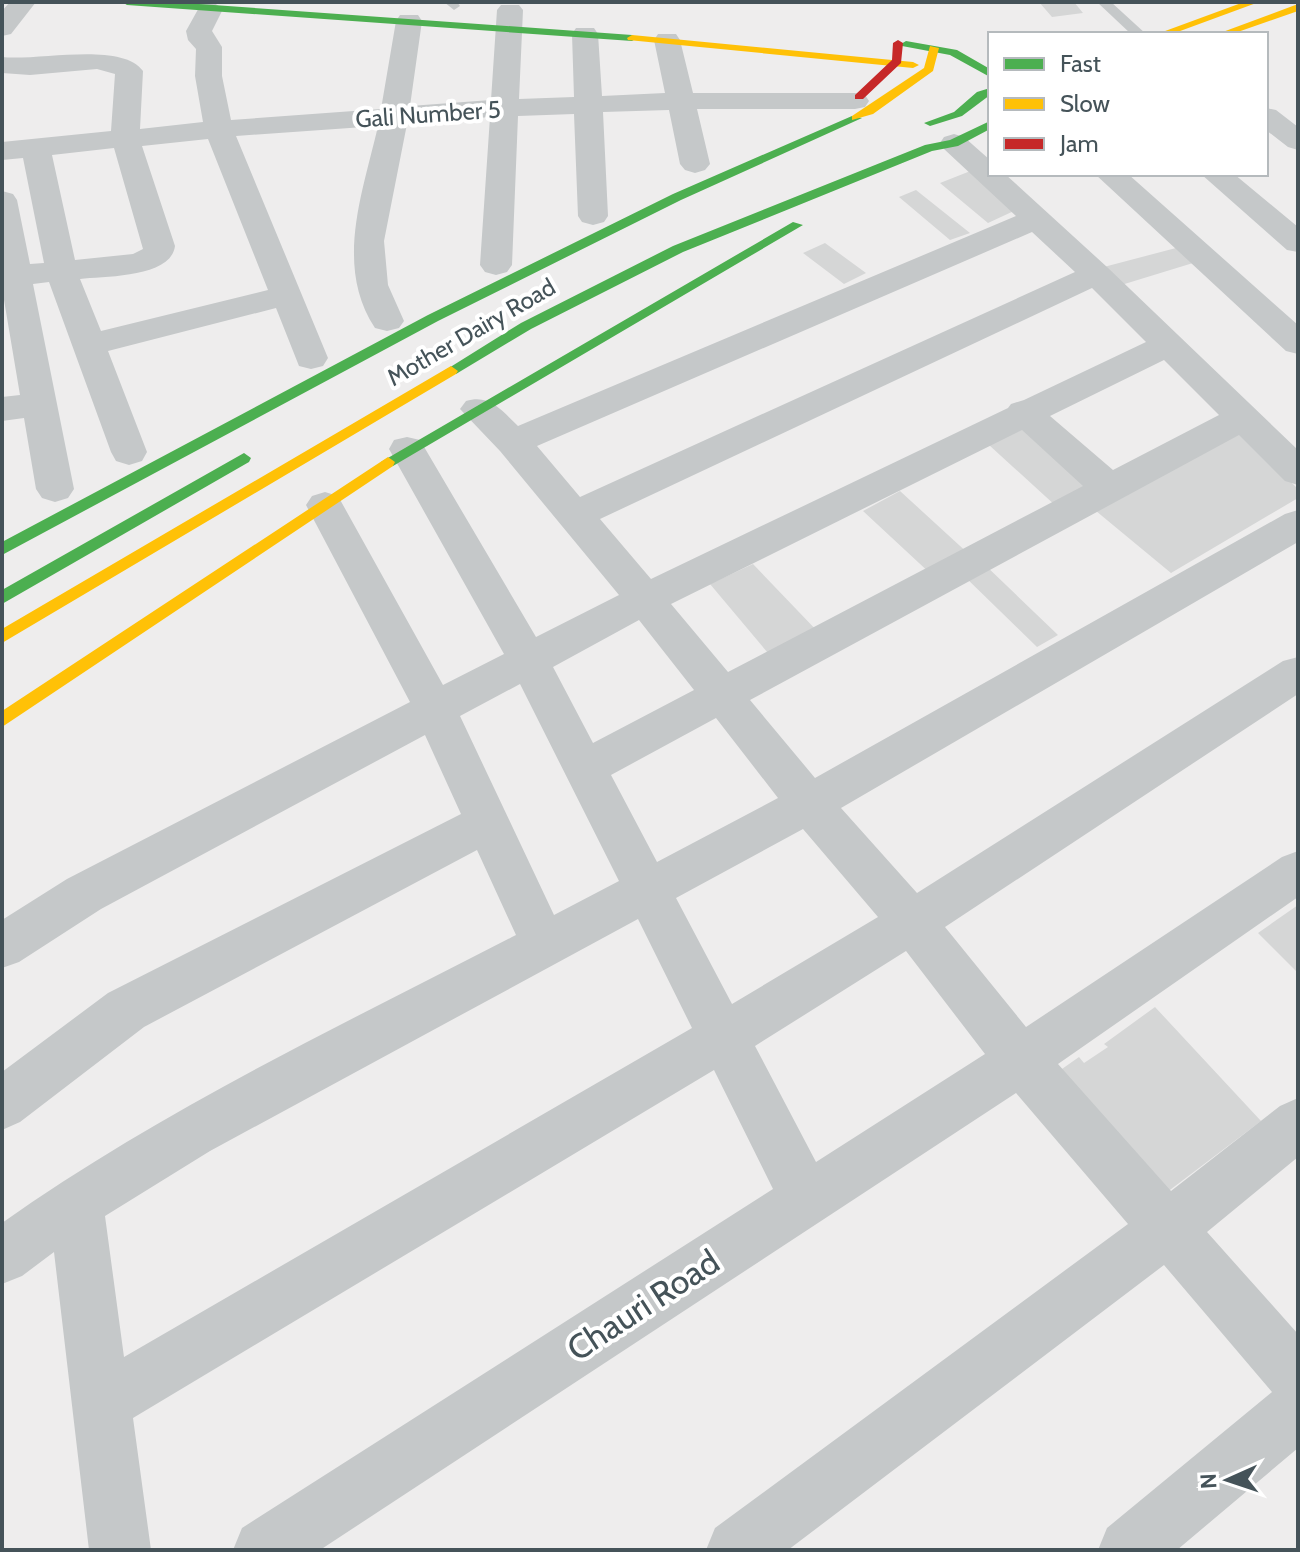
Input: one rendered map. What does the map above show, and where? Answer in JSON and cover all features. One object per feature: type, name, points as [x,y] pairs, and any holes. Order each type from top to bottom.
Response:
[{"type":"main road","points":[[127,2],[210,9],[436,7],[508,12],[585,34],[667,40],[934,48],[953,52],[988,50]]},
{"type":"main road","points":[[1168,32],[1254,2]]},
{"type":"main road","points":[[1228,32],[1298,7]]},
{"type":"main road","points":[[934,48],[935,72]]},
{"type":"main road","points":[[892,49],[935,72]]},
{"type":"main road","points":[[797,124],[855,101],[892,49]]},
{"type":"main road","points":[[953,52],[988,73]]},
{"type":"main road","points":[[2,549],[433,318],[677,197],[869,112],[935,72]]},
{"type":"main road","points":[[907,131],[958,114],[980,91]]},
{"type":"main road","name":"Mother Dairy Road","points":[[2,637],[526,326],[678,249],[929,148],[954,143],[988,125]]},
{"type":"main road","points":[[2,720],[407,449],[805,221],[834,185]]},
{"type":"main road","points":[[394,317],[455,286]]},
{"type":"main road","points":[[2,598],[260,448]]},
{"type":"street","points":[[2,28],[23,2]]},
{"type":"street","points":[[394,317],[372,285],[368,241],[394,117],[436,7]]},
{"type":"street","points":[[210,9],[199,31],[201,40],[209,47],[208,79],[221,129],[244,197],[311,358]]},
{"type":"street","points":[[496,265],[508,12]]},
{"type":"street","points":[[585,34],[592,216]]},
{"type":"street","points":[[667,40],[696,164]]},
{"type":"street","points":[[2,65],[36,67],[73,62],[123,65],[129,71],[125,107],[126,139],[159,246],[158,254],[140,263],[9,276]]},
{"type":"street","name":"Gali Number 5","points":[[2,151],[221,129],[503,108],[681,101],[855,101]]},
{"type":"street","points":[[1268,114],[1298,102]]},
{"type":"street","points":[[1268,117],[1298,141]]},
{"type":"street","points":[[954,143],[988,175]]},
{"type":"street","points":[[36,149],[61,270],[129,451]]},
{"type":"street","points":[[990,176],[1096,274],[1298,472]]},
{"type":"street","points":[[1112,176],[1298,343]]},
{"type":"street","points":[[1218,176],[1298,243]]},
{"type":"street","points":[[2,200],[9,276],[55,489]]},
{"type":"street","points":[[513,442],[1036,219]]},
{"type":"street","points":[[575,515],[1096,274]]},
{"type":"street","points":[[88,345],[287,295]]},
{"type":"street","points":[[2,946],[84,894],[436,711],[528,659],[1023,412],[1167,345]]},
{"type":"street","points":[[2,409],[39,404]]},
{"type":"street","points":[[478,409],[513,442],[575,515],[809,804],[912,922],[1021,1060],[1298,1378]]},
{"type":"street","points":[[1023,412],[1108,487]]},
{"type":"street","points":[[585,768],[1243,417]]},
{"type":"street","points":[[407,449],[528,659],[807,1199]]},
{"type":"street","points":[[325,505],[436,711],[544,944]]},
{"type":"street","points":[[2,1256],[76,1203],[191,1132],[809,804],[1298,524]]},
{"type":"street","points":[[100,1404],[725,1036],[912,922],[1298,673]]},
{"type":"street","points":[[2,1104],[126,1010],[488,822]]},
{"type":"street","name":"Chauri Road","points":[[264,1550],[1021,1060],[1298,871]]},
{"type":"street","points":[[737,1550],[1168,1228],[1298,1124]]},
{"type":"street","points":[[76,1203],[120,1550]]},
{"type":"street","points":[[1129,1550],[1298,1409]]},
{"type":"lane","points":[[1103,2],[1137,32]]},
{"type":"building","points":[[1039,2],[1074,2],[1083,13],[1052,17]]},
{"type":"building","points":[[973,170],[1016,210],[988,223],[940,183]]},
{"type":"building","points":[[916,190],[970,233],[950,240],[899,197]]},
{"type":"building","points":[[825,243],[866,273],[844,284],[803,253]]},
{"type":"building","points":[[1176,248],[1193,263],[1118,286],[1100,268]]},
{"type":"building","points":[[1234,426],[1298,489],[1298,498],[1171,573],[1090,506]]},
{"type":"building","points":[[1025,428],[1095,488],[1057,507],[989,445]]},
{"type":"building","points":[[900,491],[971,556],[933,576],[863,511]]},
{"type":"building","points":[[983,563],[1058,635],[1037,647],[962,574]]},
{"type":"building","points":[[753,564],[821,635],[773,659],[710,584]]},
{"type":"building","points":[[1298,905],[1298,973],[1258,933]]},
{"type":"building","points":[[1155,1007],[1261,1121],[1158,1199],[1052,1076],[1079,1057],[1084,1063],[1108,1047],[1104,1044]]},
{"type":"traffic: fast","points":[[127,2],[632,38]]},
{"type":"traffic: fast","points":[[906,44],[953,52],[988,73]]},
{"type":"traffic: fast","points":[[930,123],[958,114],[988,92]]},
{"type":"traffic: fast","points":[[2,549],[433,318],[677,197],[856,118]]},
{"type":"traffic: fast","points":[[451,371],[526,326],[678,249],[929,148],[954,143],[988,125]]},
{"type":"traffic: fast","points":[[388,462],[797,225]]},
{"type":"traffic: fast","points":[[2,598],[244,458]]},
{"type":"traffic: slow","points":[[1168,32],[1254,2]]},
{"type":"traffic: slow","points":[[1228,32],[1298,7]]},
{"type":"traffic: slow","points":[[632,38],[913,65]]},
{"type":"traffic: slow","points":[[856,118],[929,69],[934,48]]},
{"type":"traffic: slow","points":[[2,637],[451,371]]},
{"type":"traffic: slow","points":[[2,720],[388,462]]},
{"type":"traffic: jam","points":[[859,97],[897,61],[898,43]]}]
